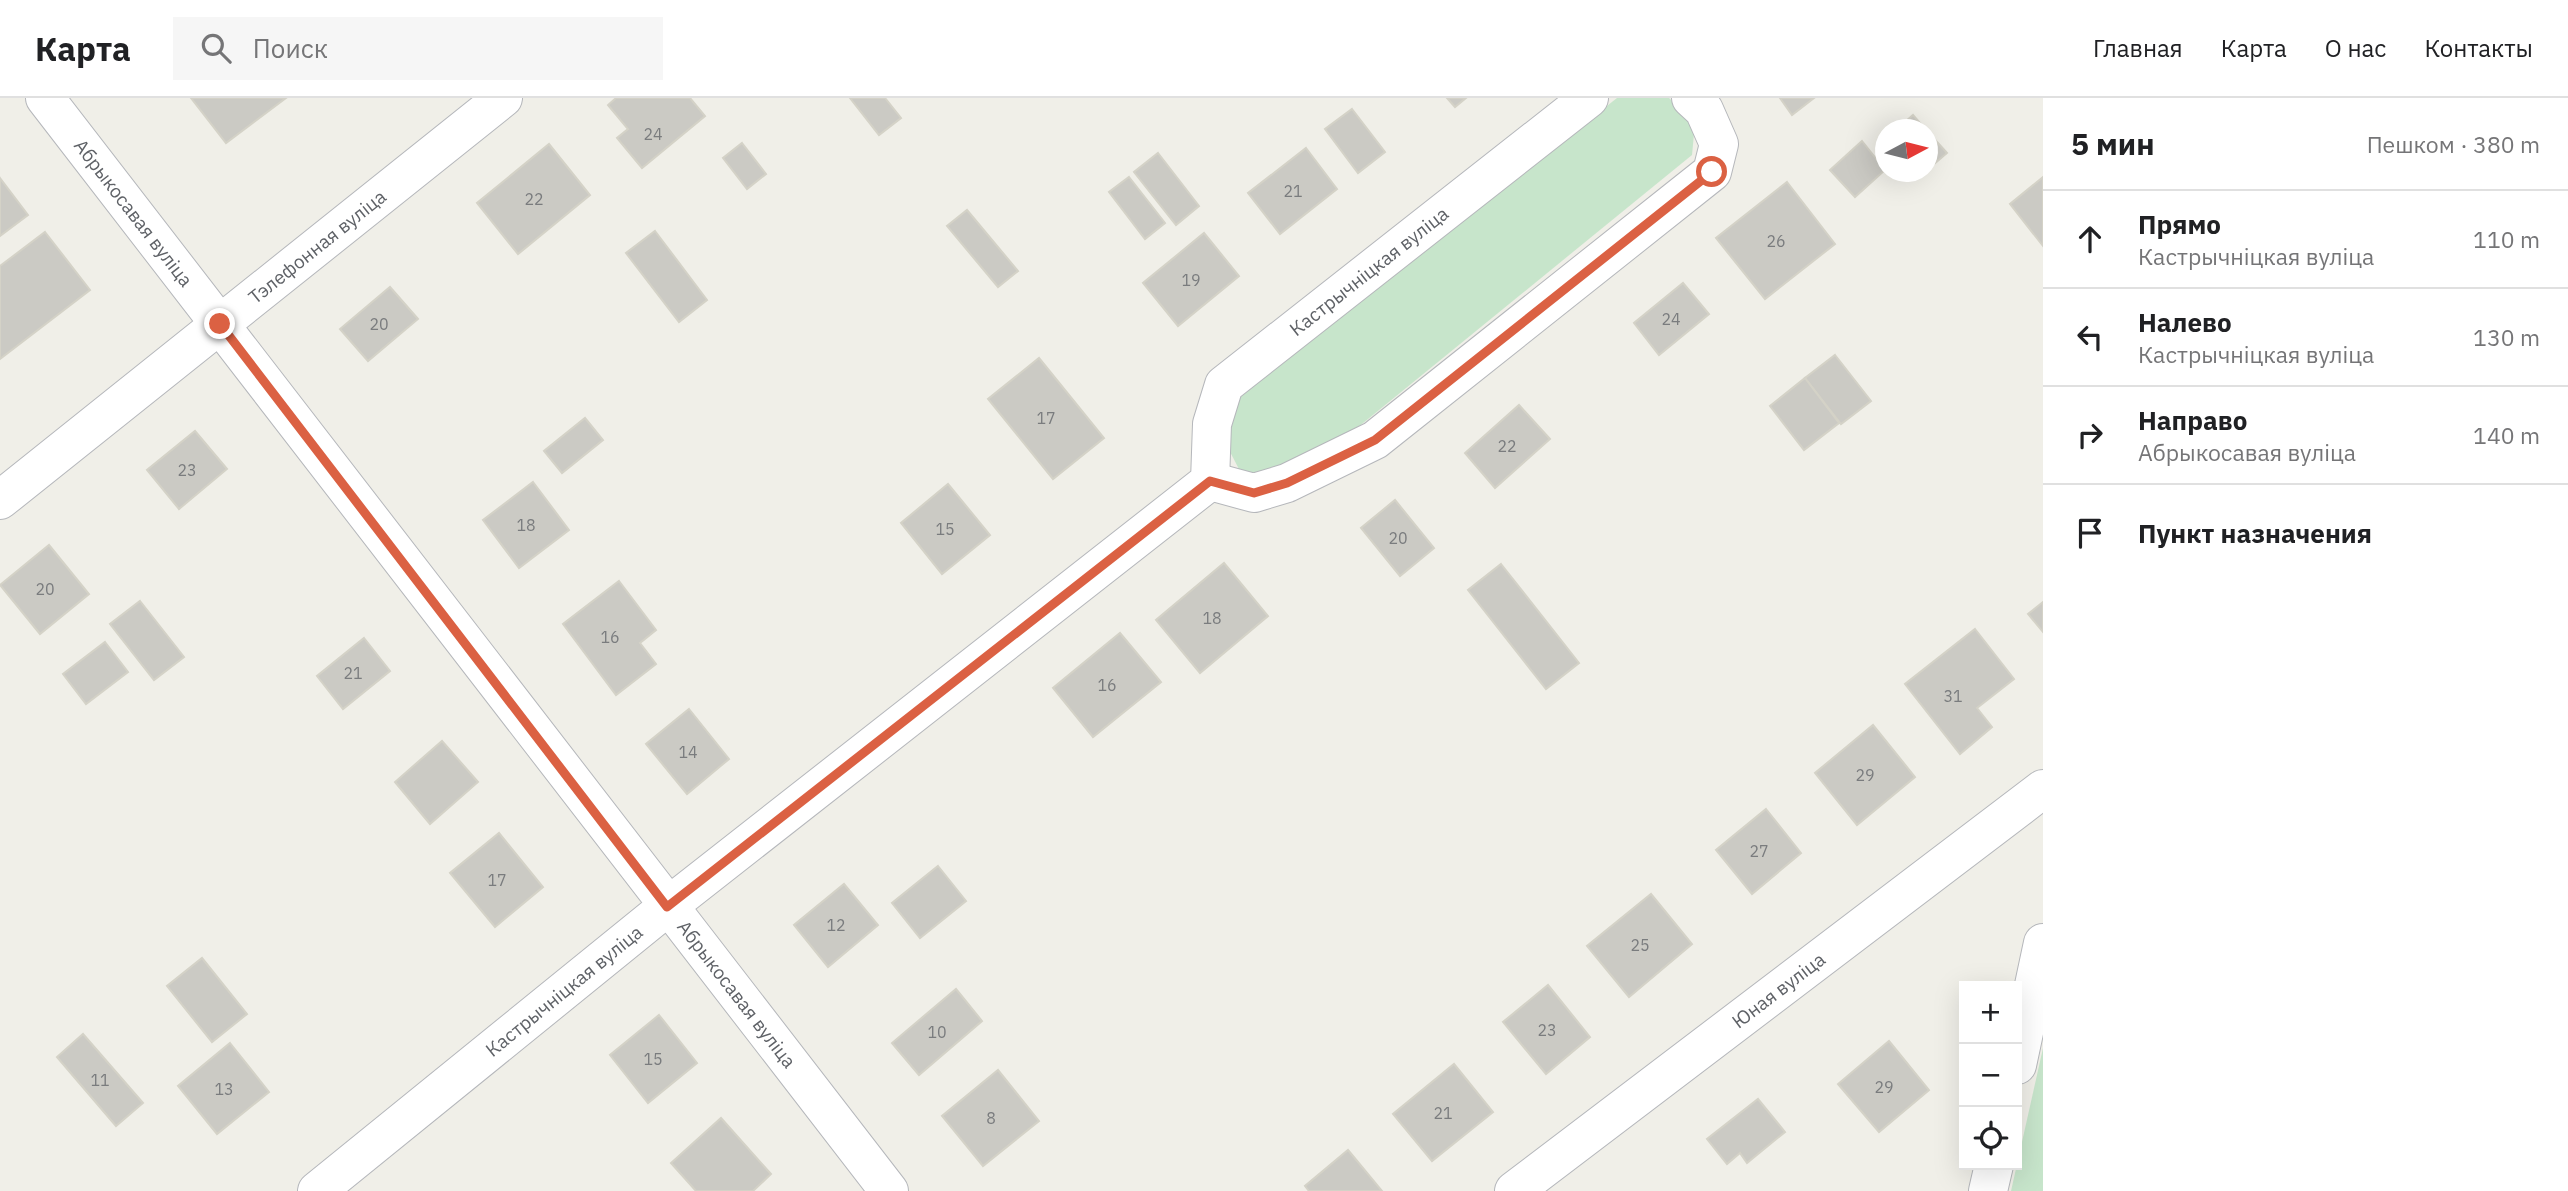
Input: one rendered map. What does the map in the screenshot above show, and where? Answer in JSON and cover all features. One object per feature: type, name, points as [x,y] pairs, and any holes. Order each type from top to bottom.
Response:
[{"type":"street","name":"Абрыкосавая вуліца","points":[[45,98],[667,907],[889,1191]]},
{"type":"street","name":"Тэлефонная вуліца","points":[[0,500],[503,98]]},
{"type":"street","name":"Кастрычніцкая вуліца","points":[[317,1191],[667,907],[1210,481],[1212,425],[1224,385],[1589,98]]},
{"type":"street","points":[[1210,481],[1254,493],[1287,483],[1375,440],[1712,172],[1719,144],[1704,110],[1692,98]]},
{"type":"street","name":"Юная вуліца","points":[[1514,1191],[2043,789]]},
{"type":"street","points":[[2021,1044],[2043,943]]},
{"type":"street","points":[[1989,1191],[1993,1170]]},
{"type":"green space","points":[[1617,98],[1669,98],[1695,123],[1692,155],[1330,450],[1270,473],[1241,473],[1227,446],[1239,398]]},
{"type":"green space","points":[[2043,1048],[2043,1191],[2011,1191],[2016,1170],[2022,1170],[2022,1142]]},
{"type":"building","points":[[191,98],[286,98],[226,143]]},
{"type":"building","points":[[616,98],[690,98],[705,116],[642,168],[617,138],[628,129],[608,105]]},
{"type":"building","points":[[850,98],[885,98],[901,118],[879,135]]},
{"type":"building","points":[[1447,98],[1466,98],[1455,107]]},
{"type":"building","points":[[1780,98],[1814,98],[1792,115]]},
{"type":"building","points":[[1352,109],[1385,152],[1358,173],[1325,129]]},
{"type":"building","points":[[1862,141],[1875,157],[1875,179],[1855,197],[1830,170]]},
{"type":"building","points":[[742,143],[766,174],[747,189],[723,158]]},
{"type":"building","points":[[1938,143],[1947,153],[1938,161]]},
{"type":"building","points":[[549,144],[590,195],[518,254],[477,203]]},
{"type":"building","points":[[1306,148],[1337,189],[1280,234],[1248,193]]},
{"type":"building","points":[[1158,153],[1199,206],[1176,225],[1134,172]]},
{"type":"building","points":[[1129,177],[1165,223],[1145,239],[1109,192]]},
{"type":"building","points":[[2043,177],[2043,246],[2010,204]]},
{"type":"building","points":[[0,178],[28,215],[0,236]]},
{"type":"building","points":[[1787,182],[1835,244],[1765,299],[1716,238]]},
{"type":"building","points":[[967,210],[1018,271],[998,287],[947,226]]},
{"type":"building","points":[[655,231],[707,300],[679,322],[626,253]]},
{"type":"building","points":[[45,232],[90,290],[0,359],[0,266]]},
{"type":"building","points":[[1204,233],[1239,276],[1178,326],[1143,283]]},
{"type":"building","points":[[1683,283],[1709,314],[1659,355],[1634,323]]},
{"type":"building","points":[[390,287],[418,319],[368,361],[340,329]]},
{"type":"building","points":[[1835,355],[1871,401],[1841,424],[1805,378]]},
{"type":"building","points":[[1039,358],[1104,438],[1053,479],[988,399]]},
{"type":"building","points":[[1805,378],[1839,423],[1804,450],[1770,406]]},
{"type":"building","points":[[1519,405],[1550,439],[1495,488],[1465,453]]},
{"type":"building","points":[[585,418],[603,440],[562,473],[544,451]]},
{"type":"building","points":[[195,431],[227,469],[179,509],[147,470]]},
{"type":"building","points":[[533,482],[569,530],[519,568],[483,520]]},
{"type":"building","points":[[948,484],[990,535],[942,574],[901,523]]},
{"type":"building","points":[[1395,500],[1434,548],[1400,576],[1361,528]]},
{"type":"building","points":[[49,545],[89,594],[40,634],[0,585]]},
{"type":"building","points":[[1224,563],[1268,616],[1200,673],[1156,620]]},
{"type":"building","points":[[1501,564],[1579,663],[1546,689],[1468,590]]},
{"type":"building","points":[[619,581],[656,630],[640,643],[656,664],[616,695],[563,624]]},
{"type":"building","points":[[140,601],[184,657],[154,680],[110,624]]},
{"type":"building","points":[[2043,602],[2043,632],[2028,614]]},
{"type":"building","points":[[1975,629],[2014,679],[1977,708],[1992,727],[1960,754],[1905,684]]},
{"type":"building","points":[[1120,633],[1161,682],[1093,737],[1053,688]]},
{"type":"building","points":[[364,638],[390,671],[343,709],[317,676]]},
{"type":"building","points":[[105,642],[128,672],[86,704],[63,674]]},
{"type":"building","points":[[689,709],[729,759],[687,794],[646,744]]},
{"type":"building","points":[[1873,725],[1915,777],[1857,825],[1815,773]]},
{"type":"building","points":[[442,741],[478,782],[430,824],[395,782]]},
{"type":"building","points":[[1766,809],[1801,853],[1752,894],[1716,850]]},
{"type":"building","points":[[499,833],[543,887],[495,927],[450,873]]},
{"type":"building","points":[[938,866],[966,901],[920,938],[892,903]]},
{"type":"building","points":[[844,884],[878,925],[828,967],[794,925]]},
{"type":"building","points":[[1651,894],[1692,944],[1629,997],[1587,946]]},
{"type":"building","points":[[202,958],[247,1014],[212,1042],[167,986]]},
{"type":"building","points":[[1548,985],[1590,1037],[1546,1074],[1503,1022]]},
{"type":"building","points":[[956,989],[982,1021],[919,1075],[892,1043]]},
{"type":"building","points":[[659,1015],[697,1063],[648,1103],[610,1055]]},
{"type":"building","points":[[83,1034],[143,1103],[116,1126],[57,1057]]},
{"type":"building","points":[[1889,1041],[1929,1090],[1879,1132],[1838,1084]]},
{"type":"building","points":[[230,1043],[269,1092],[217,1134],[178,1086]]},
{"type":"building","points":[[1454,1064],[1493,1112],[1432,1161],[1393,1114]]},
{"type":"building","points":[[998,1070],[1039,1121],[983,1166],[942,1116]]},
{"type":"building","points":[[1758,1099],[1785,1132],[1747,1163],[1740,1153],[1727,1164],[1707,1139]]},
{"type":"building","points":[[721,1118],[771,1174],[753,1191],[696,1191],[671,1163]]},
{"type":"building","points":[[1348,1150],[1382,1191],[1309,1191],[1305,1186]]},
{"type":"route","points":[[220,324],[667,907],[1210,481],[1254,493],[1287,483],[1375,440],[1712,172]]}]
